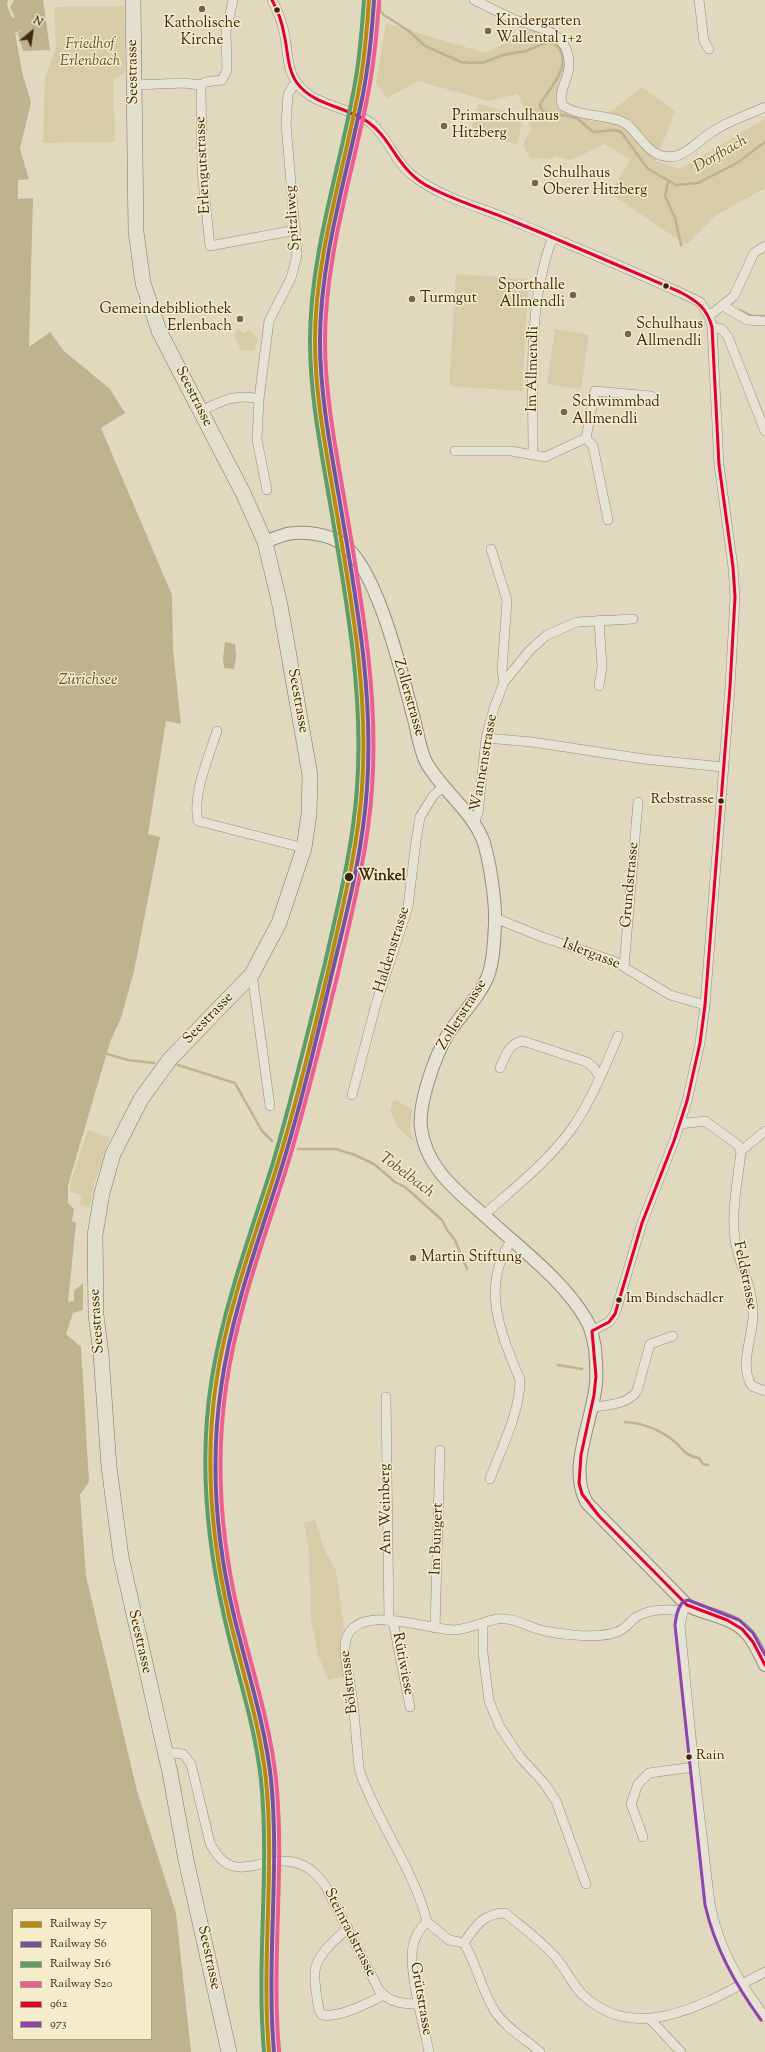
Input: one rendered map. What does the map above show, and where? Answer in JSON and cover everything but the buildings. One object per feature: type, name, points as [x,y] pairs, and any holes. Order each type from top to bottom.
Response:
[{"type":"main road","name":"Seestrasse","points":[[132,0],[136,232],[143,283],[159,331],[201,411],[265,542],[280,605],[310,775],[309,814],[304,848],[279,923],[252,974],[170,1059],[140,1099],[113,1154],[102,1194],[95,1234],[96,1315],[101,1354],[113,1501],[121,1557],[165,1752],[186,1860],[229,2052]]},
{"type":"street","points":[[133,85],[184,83],[200,85],[205,82],[222,80],[227,70],[226,32],[233,0]]},
{"type":"street","points":[[272,0],[283,27],[291,70],[296,82],[312,98],[371,123],[384,138],[400,164],[411,175],[439,193],[510,219],[552,239],[614,263],[700,302],[709,316],[712,327],[718,458],[734,567],[734,597],[730,687],[705,1005],[694,1074],[680,1124],[642,1223],[615,1314],[609,1322],[592,1331]]},
{"type":"street","points":[[474,0],[508,16],[554,33],[563,43],[569,62],[568,74],[561,92],[563,106],[577,112],[624,122],[649,150],[658,155],[670,156],[685,153],[693,149],[712,132],[765,107]]},
{"type":"street","points":[[699,0],[704,41],[709,49]]},
{"type":"street","name":"Spitzliweg","points":[[267,490],[257,440],[259,399],[267,332],[270,321],[291,278],[297,255],[286,124],[288,94],[296,82]]},
{"type":"street","name":"Erlengutstrasse","points":[[200,85],[202,171],[210,246],[296,230]]},
{"type":"street","name":"Im Allmendli","points":[[533,454],[532,342],[546,257],[552,239]]},
{"type":"street","points":[[709,316],[734,296],[754,253],[765,246]]},
{"type":"street","points":[[723,306],[747,320],[765,321]]},
{"type":"street","points":[[712,327],[722,329],[728,336],[765,431]]},
{"type":"street","points":[[586,438],[595,391],[651,396]]},
{"type":"street","points":[[201,411],[224,400],[246,396],[259,399]]},
{"type":"street","points":[[455,451],[511,451],[545,457],[586,438]]},
{"type":"street","points":[[586,438],[593,446],[608,520]]},
{"type":"street","name":"Zollerstrasse","points":[[265,542],[287,534],[324,536],[342,544],[354,554],[369,580],[388,625],[425,760],[443,787],[474,823],[482,839],[488,857],[495,918],[493,956],[487,976],[478,995],[449,1033],[434,1063],[425,1096],[420,1125],[426,1150],[441,1174],[484,1216],[550,1275],[577,1306],[592,1331],[597,1371],[592,1411],[579,1468],[582,1493],[599,1516],[685,1608],[730,1620],[743,1629],[749,1636],[765,1665]]},
{"type":"street","name":"Wannenstrasse","points":[[491,549],[507,600],[502,671],[504,682]]},
{"type":"street","name":"Wannenstrasse","points":[[474,823],[478,813],[486,738],[494,708],[504,682],[530,650],[547,635],[577,622],[633,619]]},
{"type":"street","points":[[599,620],[602,667],[599,686]]},
{"type":"street","points":[[217,731],[201,781],[196,812],[198,821],[304,848]]},
{"type":"street","points":[[486,738],[532,742],[644,759],[723,767]]},
{"type":"street","name":"Haldenstrasse","points":[[352,1095],[376,1004],[408,907],[420,818],[433,796],[443,787]]},
{"type":"street","name":"Grundstrasse","points":[[624,967],[638,802]]},
{"type":"street","name":"Islergasse","points":[[495,918],[542,937],[614,961],[670,996],[705,1005]]},
{"type":"street","points":[[252,974],[270,1106]]},
{"type":"street","points":[[484,1216],[551,1154],[573,1126],[600,1078],[618,1036]]},
{"type":"street","points":[[500,1068],[508,1049],[516,1042],[523,1041],[587,1062],[594,1068],[600,1078]]},
{"type":"street","points":[[680,1124],[705,1121],[738,1145],[741,1151],[765,1131]]},
{"type":"street","name":"Feldstrasse","points":[[741,1151],[734,1222],[735,1241],[747,1276],[752,1304],[747,1369],[752,1386],[765,1391]]},
{"type":"street","points":[[490,1479],[516,1407],[520,1389],[520,1380],[496,1314],[494,1296],[504,1251],[511,1241]]},
{"type":"street","points":[[592,1411],[617,1404],[634,1395],[637,1391],[650,1344],[673,1336]]},
{"type":"street","name":"Am Weinberg","points":[[386,1397],[391,1621]]},
{"type":"street","name":"Im Bungert","points":[[435,1628],[440,1450]]},
{"type":"street","points":[[685,1608],[680,1625],[707,1884],[714,1924],[722,1949],[741,1984],[765,2017]]},
{"type":"street","name":"Bölstrasse","points":[[427,1922],[422,1901],[368,1793],[359,1770],[351,1686],[344,1647],[347,1636],[354,1627],[366,1622],[391,1621],[414,1622],[435,1628],[455,1630],[498,1619],[515,1620],[545,1631],[604,1635],[618,1632],[643,1614],[661,1610],[685,1608]]},
{"type":"street","name":"Rütiwiese","points":[[391,1621],[410,1707]]},
{"type":"street","points":[[483,1624],[483,1653],[489,1701],[504,1733],[520,1757],[544,1783],[556,1801],[586,1884]]},
{"type":"street","name":"Steinradstrasse","points":[[165,1752],[183,1754],[191,1764],[210,1843],[215,1853],[222,1860],[237,1868],[247,1868],[285,1861],[296,1862],[317,1874],[325,1885],[348,1928],[374,1982],[384,1995]]},
{"type":"street","points":[[643,1837],[631,1804],[638,1784],[649,1773],[694,1767]]},
{"type":"street","points":[[464,1943],[470,1933],[489,1915],[505,1913],[547,1948],[580,1992],[594,2005],[612,2013],[634,2018],[650,2018],[686,2011],[765,1972]]},
{"type":"street","points":[[427,1922],[449,1940],[464,1943],[471,1954],[487,1999],[497,2015],[512,2030],[540,2052]]},
{"type":"street","name":"Grütstrasse","points":[[427,1922],[414,1940],[412,1953],[419,2004],[429,2052]]},
{"type":"street","points":[[348,1928],[334,1940],[321,1958],[315,1972],[319,2010],[322,2014],[328,2016],[357,2008],[384,1995],[395,2002],[419,2004]]},
{"type":"street","points":[[650,2018],[681,2052]]},
{"type":"green space","name":"Friedhof Erlenbach","points":[[124,6],[125,72],[113,81],[115,142],[43,143],[45,78],[56,48],[54,7]]},
{"type":"green space","points":[[537,16],[551,22],[570,48],[560,93],[575,114],[600,120],[642,87],[675,111],[656,161],[680,169],[765,119],[765,188],[715,216],[686,245],[610,193],[630,160],[605,144],[571,160],[553,156],[554,159],[530,158],[523,145],[531,129],[518,94],[489,101],[418,81],[387,98],[376,83],[386,23],[485,53],[529,31]]},
{"type":"green space","points":[[478,104],[524,116],[517,144],[471,132]]},
{"type":"green space","points":[[456,274],[529,279],[522,391],[449,386]]},
{"type":"green space","points":[[239,329],[244,333],[250,330],[258,339],[254,351],[241,350],[234,335]]},
{"type":"green space","points":[[555,329],[589,335],[581,389],[547,384]]},
{"type":"green space","points":[[394,1099],[412,1109],[410,1131],[414,1141],[402,1132],[394,1119],[390,1110]]},
{"type":"green space","points":[[88,1130],[110,1137],[95,1181],[90,1207],[80,1205],[82,1195],[71,1192],[70,1184]]},
{"type":"green space","points":[[315,1520],[325,1551],[336,1570],[344,1627],[341,1637],[345,1676],[328,1680],[318,1655],[311,1621],[309,1551],[304,1523]]},
{"type":"water","name":"Zürichsee","points":[[0,0],[8,0],[7,5],[12,18],[15,17],[10,7],[14,0],[43,0],[50,50],[23,51],[18,33],[24,29],[15,33],[23,76],[31,102],[20,149],[29,179],[18,180],[18,199],[33,198],[29,347],[50,332],[64,351],[110,389],[125,413],[101,428],[172,595],[173,650],[181,724],[166,721],[148,834],[160,837],[134,971],[121,1018],[110,1042],[68,1185],[68,1203],[74,1209],[72,1221],[76,1223],[68,1302],[74,1301],[74,1291],[83,1283],[83,1310],[73,1313],[66,1334],[81,1347],[89,1482],[80,1495],[86,1576],[137,1791],[176,1913],[191,2052],[0,2052]]},
{"type":"water","points":[[225,642],[235,644],[236,656],[234,669],[224,668],[223,658]]},
{"type":"waterway","name":"Dorfbach","points":[[380,0],[380,10],[384,15],[409,31],[425,46],[461,62],[485,62],[503,55],[526,51],[547,42],[554,43],[560,50],[563,58],[562,66],[555,82],[540,104],[542,111],[577,118],[593,132],[614,130],[621,132],[648,169],[676,185],[698,183],[737,163],[765,142]]},
{"type":"waterway","points":[[668,182],[665,196],[675,218],[681,245]]},
{"type":"waterway","points":[[739,310],[752,316],[765,316]]},
{"type":"waterway","name":"Tobelbach","points":[[107,1054],[128,1060],[154,1063]]},
{"type":"waterway","name":"Tobelbach","points":[[178,1065],[235,1083],[262,1131],[272,1141]]},
{"type":"waterway","name":"Tobelbach","points":[[298,1149],[336,1149],[355,1155],[374,1164],[395,1182],[405,1187],[442,1220],[447,1230],[455,1240],[467,1269]]},
{"type":"waterway","name":"Tobelbach","points":[[558,1365],[582,1369]]},
{"type":"waterway","name":"Tobelbach","points":[[625,1422],[638,1424],[657,1430],[674,1441],[687,1454],[699,1458],[703,1464],[708,1465]]},
{"type":"rail line","name":"S16","points":[[264,2052],[261,1984],[264,1882],[261,1780],[250,1718],[224,1616],[213,1557],[206,1497],[206,1437],[212,1377],[223,1323],[238,1270],[272,1166],[300,1065],[340,898],[349,854],[355,810],[357,788],[358,715],[352,642],[316,419],[310,360],[310,341],[311,308],[320,243],[355,83],[360,52],[364,0]]},
{"type":"rail line","name":"S7","points":[[269,2052],[266,1984],[269,1882],[266,1780],[260,1738],[229,1616],[218,1557],[211,1497],[211,1437],[217,1377],[234,1300],[282,1150],[304,1070],[345,898],[354,854],[360,810],[362,788],[363,715],[357,642],[321,419],[315,360],[315,341],[316,308],[325,243],[360,83],[365,52],[369,0]]},
{"type":"rail line","name":"S6","points":[[274,2052],[271,1984],[274,1881],[271,1779],[265,1738],[234,1616],[223,1559],[217,1502],[216,1445],[221,1388],[231,1334],[246,1280],[294,1126],[349,904],[365,812],[367,788],[368,715],[362,642],[326,419],[320,361],[320,341],[324,278],[329,248],[357,125],[365,82],[374,0]]},
{"type":"rail line","name":"S20","points":[[279,2051],[276,1983],[279,1881],[276,1779],[270,1738],[239,1616],[228,1559],[222,1502],[221,1445],[226,1387],[236,1333],[250,1280],[299,1126],[354,904],[370,812],[372,788],[373,715],[367,642],[331,419],[325,361],[325,341],[329,278],[340,217],[362,125],[370,82],[375,48],[379,1]]},
{"type":"transit line","name":"962","points":[[272,0],[281,21],[291,72],[297,83],[312,97],[350,112],[368,122],[383,136],[400,161],[414,177],[434,190],[680,292],[696,302],[704,310],[710,320],[712,327],[719,465],[733,567],[735,597],[730,687],[705,1005],[700,1043],[687,1101],[674,1141],[642,1223],[615,1314],[609,1322],[592,1331],[596,1376],[594,1395],[581,1455],[579,1483],[582,1494],[599,1516],[687,1605],[727,1620],[742,1629],[753,1642],[765,1665]]},
{"type":"transit line","name":"973","points":[[761,2020],[734,1979],[720,1951],[705,1905],[675,1625],[680,1606],[688,1600],[739,1620],[753,1633],[765,1655]]},
{"type":"place","name":"Katholische Kirche","points":[[202,9]]},
{"type":"place","name":"Kindergarten Wallental 1+2","points":[[488,31]]},
{"type":"place","name":"Primarschulhaus Hitzberg","points":[[444,126]]},
{"type":"place","name":"Schulhaus Oberer Hitzberg","points":[[535,183]]},
{"type":"place","name":"Sporthalle Allmendli","points":[[573,295]]},
{"type":"place","name":"Turmgut","points":[[412,299]]},
{"type":"place","name":"Gemeindebibliothek Erlenbach","points":[[240,319]]},
{"type":"place","name":"Schulhaus Allmendli","points":[[628,334]]},
{"type":"place","name":"Schwimmbad Allmendli","points":[[564,412]]},
{"type":"place","name":"Rebstrasse","points":[[721,801]]},
{"type":"place","name":"Winkel","points":[[349,877]]},
{"type":"place","name":"Martin Stiftung","points":[[413,1258]]},
{"type":"place","name":"Im Bindschädler","points":[[619,1300]]},
{"type":"place","name":"Rain","points":[[689,1757]]}]
